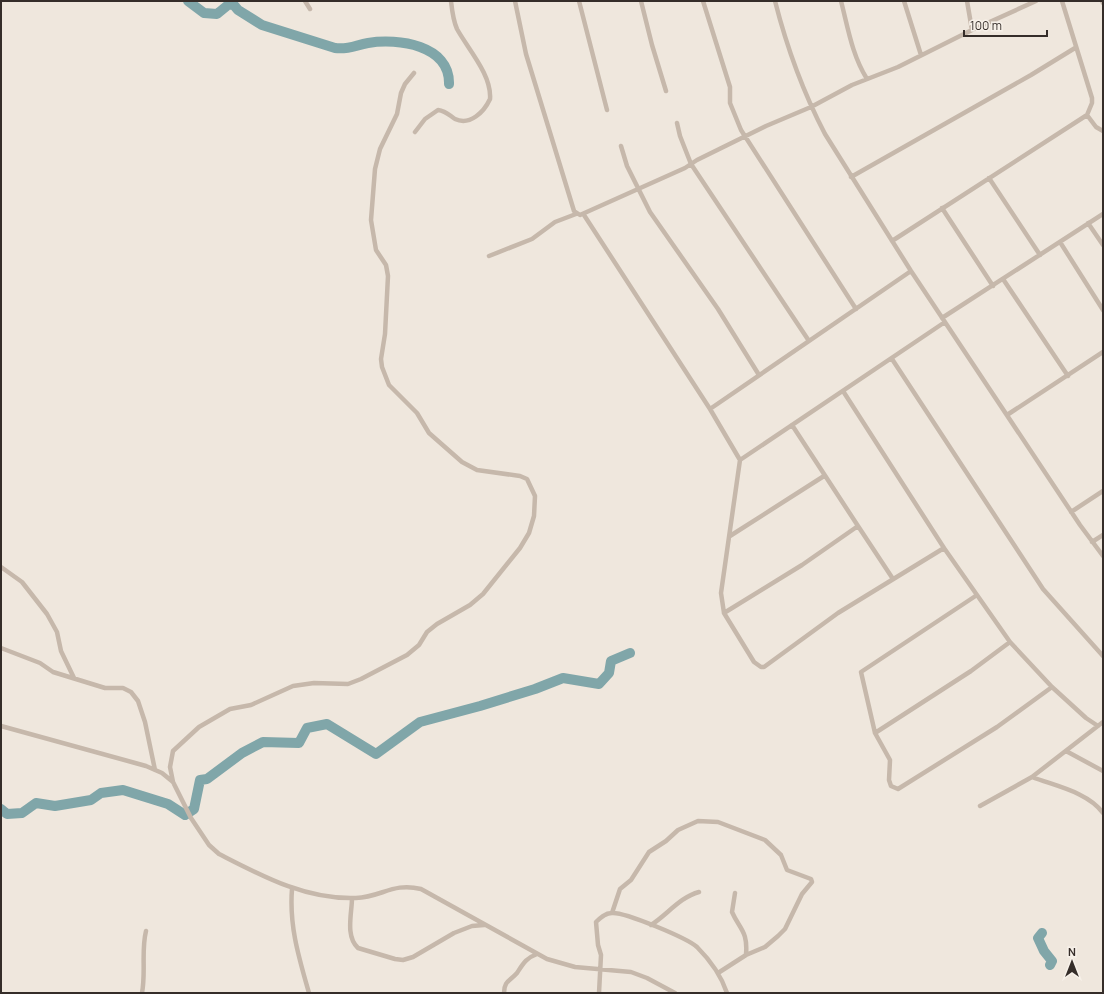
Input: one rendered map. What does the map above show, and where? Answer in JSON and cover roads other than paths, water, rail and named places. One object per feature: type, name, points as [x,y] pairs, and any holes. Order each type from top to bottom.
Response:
[{"type":"street","points":[[305,1],[310,9]]},
{"type":"street","points":[[416,132],[424,119],[438,110],[445,111],[460,121],[469,120],[484,110],[490,99],[486,80],[476,57],[457,28],[451,1]]},
{"type":"street","points":[[515,1],[526,54],[576,214]]},
{"type":"street","points":[[579,1],[607,110]]},
{"type":"street","points":[[642,1],[652,45],[666,91]]},
{"type":"street","points":[[703,1],[730,87],[730,103],[745,137],[856,309]]},
{"type":"street","points":[[775,1],[786,42],[811,107],[851,177],[1007,416],[1071,512],[1103,556]]},
{"type":"street","points":[[841,1],[852,50],[867,78]]},
{"type":"street","points":[[904,1],[921,55]]},
{"type":"street","points":[[967,1],[972,30]]},
{"type":"street","points":[[489,256],[532,239],[555,222],[576,214],[584,215],[638,188],[692,164],[766,126],[811,107],[867,78],[885,72],[1036,1]]},
{"type":"street","points":[[892,241],[1087,115],[1092,103],[1092,98],[1075,48],[1062,1]]},
{"type":"street","points":[[851,177],[1031,75],[1075,48]]},
{"type":"street","points":[[173,782],[170,768],[173,751],[199,727],[230,709],[251,705],[293,686],[314,683],[348,684],[361,679],[407,655],[420,645],[427,632],[437,624],[470,605],[483,594],[520,548],[529,533],[534,516],[535,496],[527,479],[520,476],[477,470],[462,462],[429,433],[417,413],[390,385],[382,367],[381,353],[385,334],[388,276],[386,265],[376,250],[371,220],[375,169],[380,149],[397,114],[401,93],[405,84],[414,73]]},
{"type":"street","points":[[1087,115],[1096,127],[1103,131]]},
{"type":"street","points":[[677,123],[680,136],[692,164],[809,341]]},
{"type":"street","points":[[621,146],[627,166],[655,219],[718,309],[759,375]]},
{"type":"street","points":[[989,178],[1040,255]]},
{"type":"street","points":[[942,208],[994,286]]},
{"type":"street","points":[[740,460],[892,359],[944,320],[1003,279],[1103,214]]},
{"type":"street","points":[[584,215],[710,409],[740,460],[721,593],[724,613],[754,662],[761,667],[764,666],[838,613],[944,548]]},
{"type":"street","points":[[1088,223],[1103,245]]},
{"type":"street","points":[[1060,242],[1103,310]]},
{"type":"street","points":[[710,409],[912,271]]},
{"type":"street","points":[[1003,279],[1068,376]]},
{"type":"street","points":[[1007,416],[1103,352]]},
{"type":"street","points":[[892,359],[1043,588],[1103,656]]},
{"type":"street","points":[[842,391],[944,548],[1010,642],[1052,687],[1086,718],[1098,726]]},
{"type":"street","points":[[792,425],[824,476],[893,579]]},
{"type":"street","points":[[730,536],[824,476]]},
{"type":"street","points":[[1071,512],[1103,491]]},
{"type":"street","points":[[724,613],[802,565],[858,526]]},
{"type":"street","points":[[1092,542],[1103,535]]},
{"type":"street","points":[[1,567],[22,582],[47,614],[57,632],[61,651],[74,678]]},
{"type":"street","points":[[978,595],[860,672],[875,733],[890,760],[890,783],[894,788],[898,789],[997,727],[1052,687]]},
{"type":"street","points":[[875,733],[971,671],[1010,642]]},
{"type":"street","points":[[1,648],[40,663],[53,672],[105,688],[123,688],[133,694],[138,701],[145,722],[156,770]]},
{"type":"street","points":[[980,806],[1032,777],[1103,722]]},
{"type":"street","points":[[1,726],[156,770],[168,776],[173,782],[191,818],[218,854],[292,889],[326,896],[352,898],[364,897],[399,886],[414,888],[426,892],[537,954],[566,965],[622,970],[640,975],[675,993]]},
{"type":"street","points":[[1066,751],[1103,771]]},
{"type":"street","points":[[1032,777],[1084,797],[1099,808],[1103,813]]},
{"type":"street","points":[[612,913],[620,889],[631,880],[649,852],[666,841],[678,830],[698,822],[718,822],[765,840],[781,855],[788,870],[812,880],[795,907],[785,929],[765,947],[746,954],[718,973]]},
{"type":"street","points":[[292,889],[291,924],[309,993]]},
{"type":"street","points":[[651,925],[662,918],[678,903],[699,892]]},
{"type":"street","points":[[735,893],[732,912],[743,931],[746,944],[746,954]]},
{"type":"street","points":[[352,898],[352,912],[349,926],[355,945],[395,960],[403,960],[413,957],[466,928],[484,925]]},
{"type":"street","points":[[599,993],[601,955],[598,945],[596,922],[604,915],[612,913],[623,915],[651,925],[692,944],[718,973],[727,993]]},
{"type":"street","points":[[142,993],[144,964],[143,948],[146,931]]},
{"type":"street","points":[[504,993],[507,981],[514,976],[526,960],[537,954]]},
{"type":"waterway","points":[[188,1],[204,13],[217,14],[228,5],[233,4],[238,10],[262,25],[335,48],[348,48],[368,43],[380,42],[407,43],[420,47],[432,53],[441,60],[447,71],[449,84]]},
{"type":"waterway","points":[[1,809],[7,814],[22,813],[36,803],[55,806],[91,800],[101,793],[123,790],[168,804],[185,815],[194,809],[200,780],[207,779],[242,753],[263,742],[299,743],[307,728],[327,724],[376,754],[420,722],[480,706],[535,689],[563,678],[599,684],[609,673],[611,661],[630,653]]},
{"type":"waterway","points":[[1042,933],[1038,938],[1044,951],[1052,961],[1050,965]]}]
